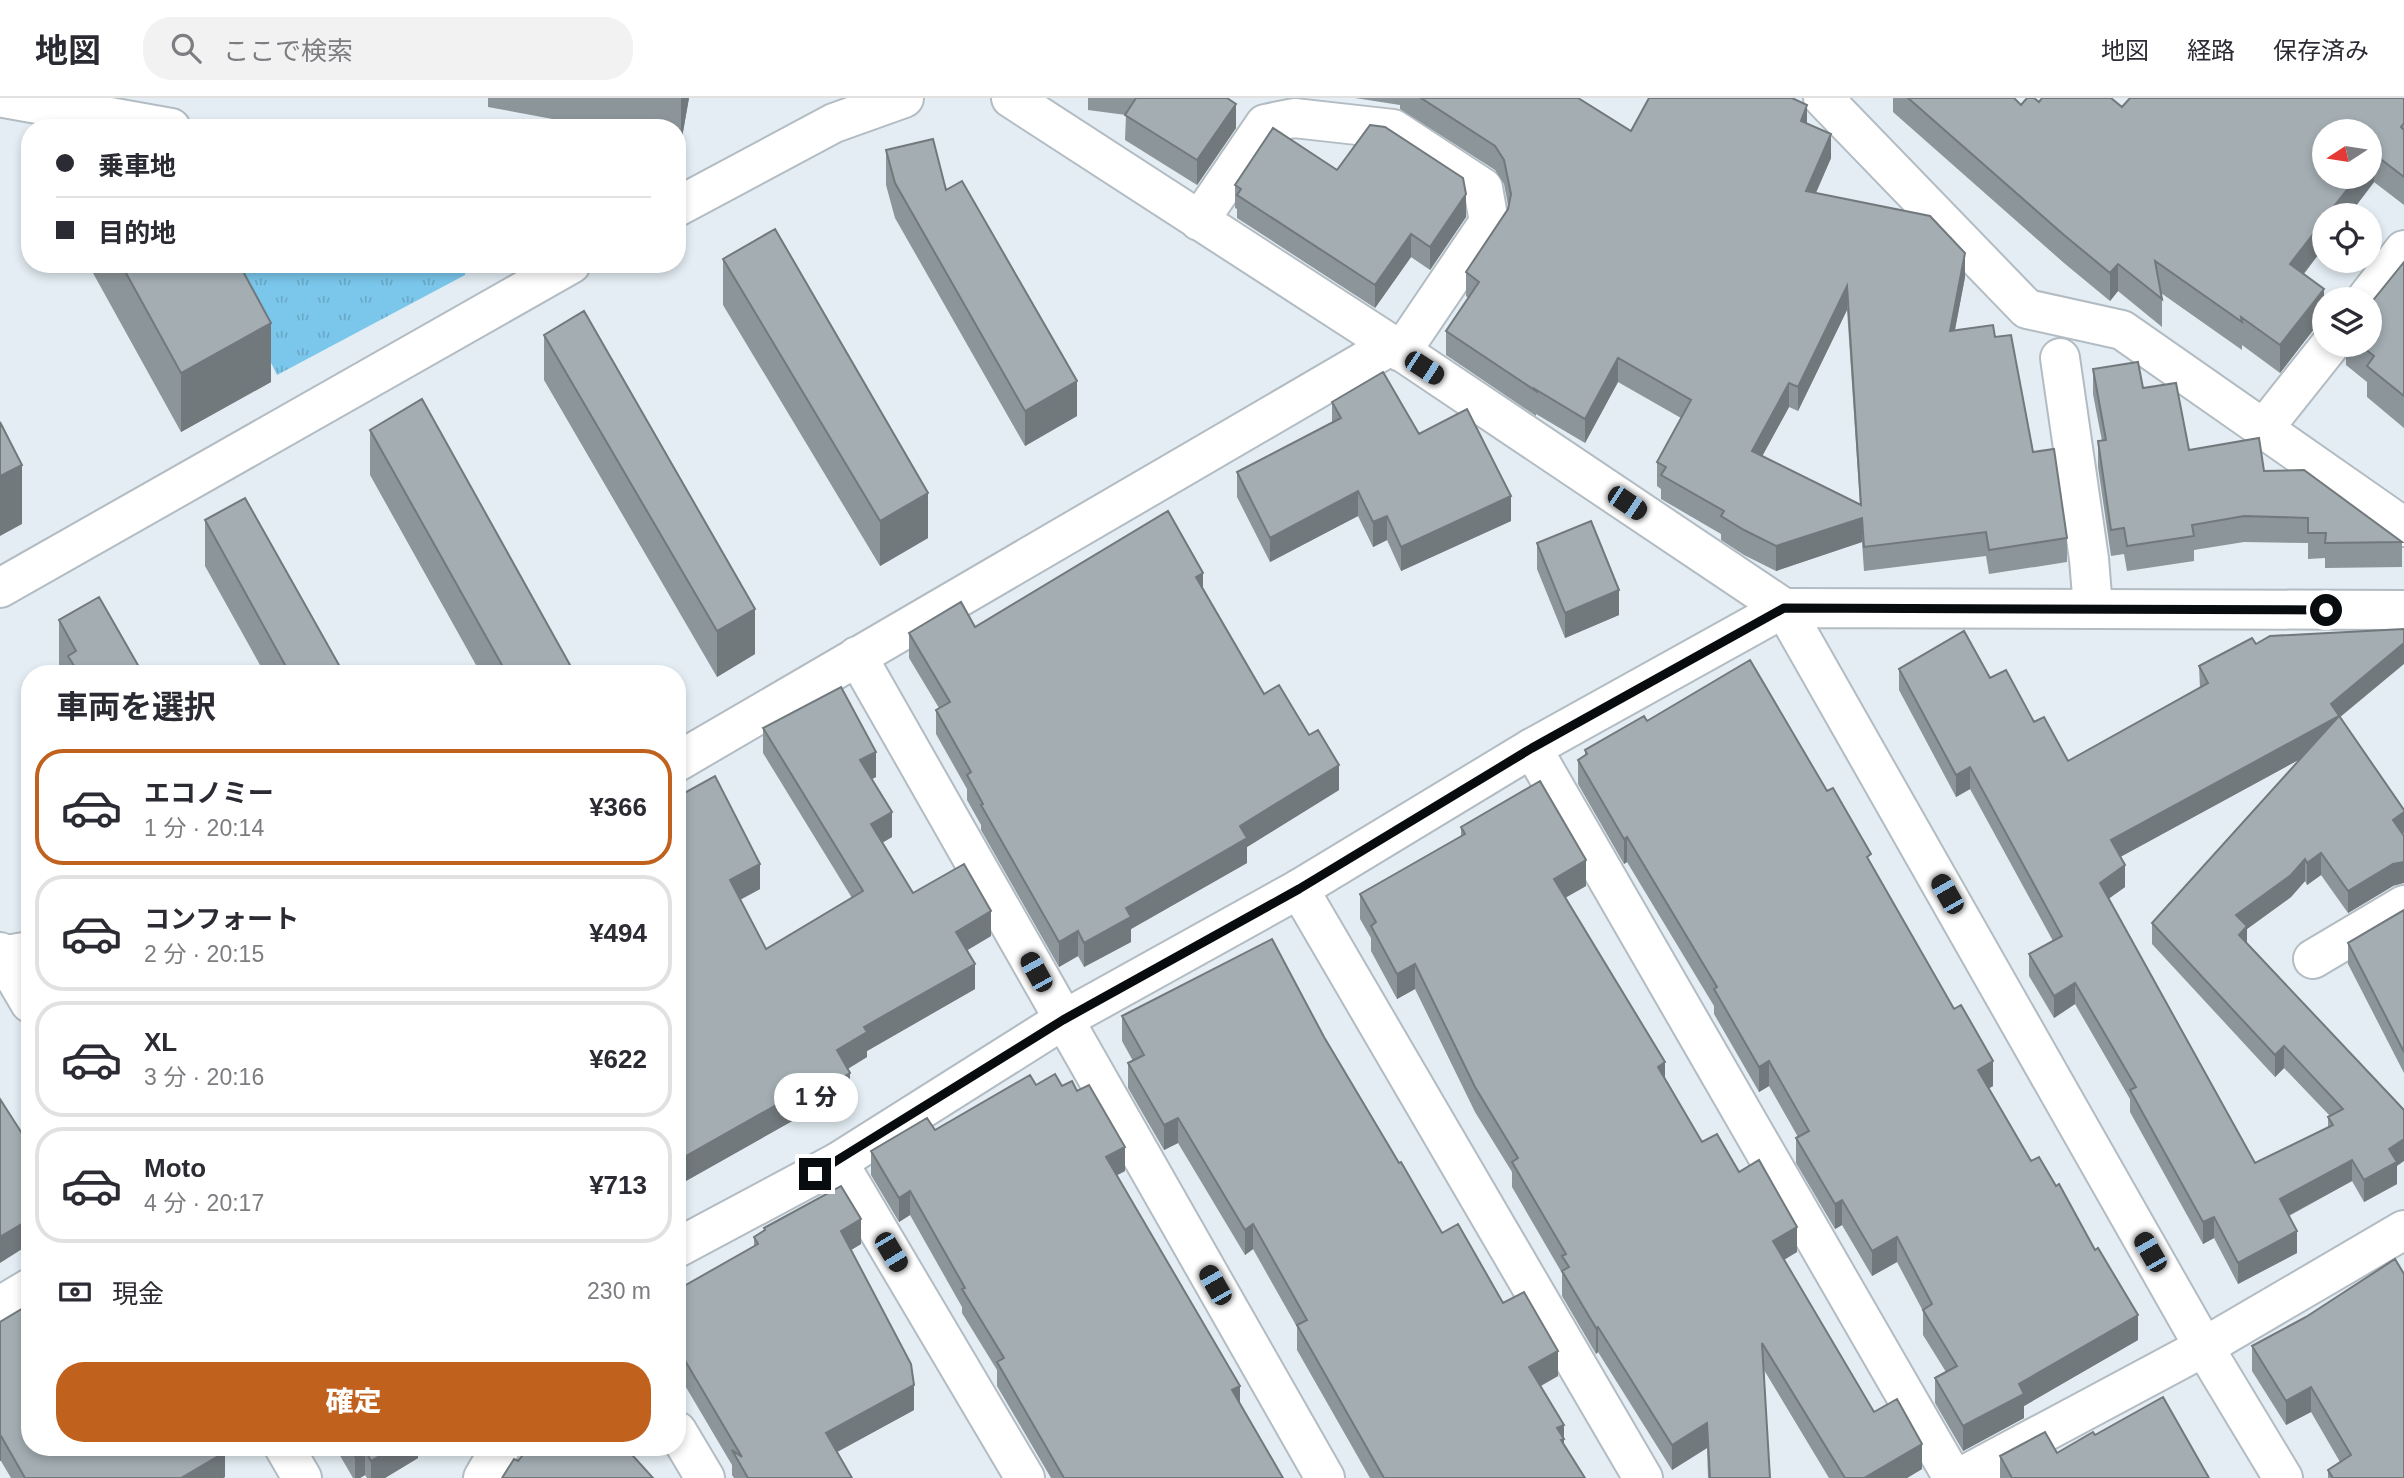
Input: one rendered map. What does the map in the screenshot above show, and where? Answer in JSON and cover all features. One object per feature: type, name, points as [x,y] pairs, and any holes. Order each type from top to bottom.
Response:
[{"type":"street","points":[[4,98],[121,119]]},
{"type":"street","points":[[686,202],[834,123],[904,98]]},
{"type":"street","points":[[1011,98],[1396,349],[1784,608],[2204,1347],[2283,1478]]},
{"type":"street","points":[[1824,98],[2027,309],[2122,330],[2404,527]]},
{"type":"street","points":[[686,757],[857,656],[1396,349],[1489,222],[1483,188],[1393,129],[1294,118],[1265,124],[1199,221]]},
{"type":"street","points":[[2375,287],[2404,250]]},
{"type":"street","points":[[0,588],[555,273]]},
{"type":"street","points":[[2264,428],[2320,357]]},
{"type":"street","points":[[2060,358],[2089,559],[2093,608]]},
{"type":"street","points":[[686,1243],[838,1162],[1063,1020],[1299,889],[1532,748],[1784,608],[2404,610]]},
{"type":"street","points":[[857,656],[1325,1478]]},
{"type":"street","points":[[1532,748],[1952,1478]]},
{"type":"street","points":[[1299,889],[1643,1478]]},
{"type":"street","points":[[2312,959],[2404,905]]},
{"type":"street","points":[[8,954],[21,983]]},
{"type":"street","points":[[838,1162],[1025,1478]]},
{"type":"street","points":[[1959,1478],[2204,1347],[2404,1230]]},
{"type":"street","points":[[0,1306],[21,1293]]},
{"type":"street","points":[[686,1446],[705,1478]]},
{"type":"street","points":[[483,1478],[496,1456]]},
{"type":"green space","points":[[227,273],[465,273],[465,275],[277,375]]},
{"type":"building","points":[[1136,98],[1227,98],[1236,104],[1197,160],[1125,115]]},
{"type":"building","points":[[1421,98],[1578,98],[1631,131],[1649,98],[1792,98],[1807,105],[1801,121],[1831,134],[1806,191],[1930,216],[1965,253],[1950,331],[1993,325],[1995,337],[2011,335],[2033,452],[2054,449],[2067,538],[1989,550],[1986,532],[1864,547],[1862,518],[1776,546],[1721,516],[1724,511],[1661,475],[1666,467],[1657,462],[1691,400],[1618,358],[1585,419],[1535,389],[1536,391],[1446,331],[1479,282],[1466,272],[1508,209],[1511,194],[1504,160],[1495,146]],"holes":[[[1847,286],[1861,505],[1752,451],[1789,383],[1798,387]]]},
{"type":"building","points":[[1908,98],[2014,98],[2021,105],[2027,98],[2034,98],[2039,102],[2042,98],[2111,98],[2122,107],[2130,98],[2404,98],[2404,123],[2401,127],[2404,130],[2404,177],[2382,160],[2382,119],[2312,119],[2312,189],[2348,189],[2336,203],[2312,203],[2312,236],[2290,264],[2321,287],[2312,287],[2312,304],[2280,345],[2241,317],[2242,322],[2155,261],[2162,299],[2118,264],[2110,273]]},
{"type":"building","points":[[1370,125],[1385,127],[1463,178],[1466,194],[1430,247],[1411,234],[1375,285],[1237,195],[1241,189],[1235,185],[1273,128],[1337,170]]},
{"type":"building","points":[[933,139],[946,190],[962,181],[1077,381],[1025,411],[895,183],[886,150]]},
{"type":"building","points":[[775,229],[928,493],[880,521],[723,259]]},
{"type":"building","points":[[2404,262],[2404,396],[2367,366],[2373,357],[2382,357],[2382,289]]},
{"type":"building","points":[[126,273],[244,273],[271,323],[181,373]]},
{"type":"building","points":[[584,311],[755,609],[717,631],[544,335]]},
{"type":"building","points":[[2138,362],[2143,388],[2176,383],[2189,450],[2259,438],[2264,471],[2304,470],[2402,542],[2325,543],[2326,533],[2308,533],[2308,518],[2244,516],[2192,525],[2194,536],[2127,546],[2124,528],[2111,530],[2098,441],[2106,440],[2093,369]]},
{"type":"building","points":[[1383,372],[1419,434],[1467,409],[1511,496],[1401,547],[1387,516],[1373,522],[1358,491],[1270,538],[1237,472],[1341,418],[1332,402]]},
{"type":"building","points":[[422,399],[570,665],[502,665],[370,430]]},
{"type":"building","points":[[0,422],[22,465],[0,476]]},
{"type":"building","points":[[245,498],[339,665],[285,665],[205,520]]},
{"type":"building","points":[[1168,511],[1203,573],[1196,577],[1264,694],[1279,685],[1309,735],[1318,730],[1339,765],[1240,826],[1247,838],[1126,908],[1131,917],[1084,943],[1078,931],[1059,942],[981,805],[983,804],[967,775],[971,772],[936,710],[950,702],[909,633],[961,602],[975,627]]},
{"type":"building","points":[[1591,521],[1619,590],[1565,613],[1537,543]]},
{"type":"building","points":[[99,597],[138,665],[74,665],[68,656],[76,651],[59,620]]},
{"type":"building","points":[[2404,629],[2404,643],[2331,704],[2404,810],[2393,820],[2404,836],[2404,862],[2393,864],[2348,891],[2321,853],[2307,863],[2305,859],[2291,875],[2236,915],[2247,926],[2239,935],[2404,1110],[2404,1139],[2389,1149],[2397,1162],[2364,1180],[2352,1160],[2280,1199],[2297,1231],[2238,1263],[2214,1217],[2203,1222],[2130,1090],[2136,1087],[2075,983],[2054,996],[2029,954],[2062,936],[1970,767],[1956,775],[1899,669],[1964,631],[1990,678],[2006,670],[2034,722],[2044,717],[2068,761],[2208,683],[2199,666],[2252,638],[2256,644],[2270,636]],"holes":[[[2339,716],[2152,923],[2275,1055],[2284,1046],[2343,1109],[2328,1117],[2333,1125],[2255,1163],[2100,883],[2125,865],[2111,840]]]},
{"type":"building","points":[[1750,660],[1827,791],[1833,788],[1871,854],[1867,857],[1954,1009],[1961,1005],[1993,1061],[1978,1070],[2031,1161],[2039,1157],[2056,1186],[2059,1184],[2095,1250],[2098,1248],[2138,1315],[2019,1384],[2024,1394],[1963,1426],[1935,1378],[1957,1366],[1923,1310],[1932,1304],[1897,1237],[1872,1251],[1842,1200],[1835,1204],[1796,1138],[1809,1131],[1769,1061],[1759,1067],[1714,989],[1717,987],[1578,760],[1587,754],[1585,750],[1644,716],[1647,721]]},
{"type":"building","points":[[841,687],[876,752],[860,760],[892,812],[871,824],[913,893],[964,864],[991,911],[956,932],[975,964],[864,1027],[867,1032],[837,1050],[850,1073],[815,1094],[810,1086],[686,1156],[686,792],[715,776],[760,864],[730,880],[766,949],[863,891],[763,728]]},
{"type":"building","points":[[1540,781],[1586,860],[1554,879],[1665,1062],[1658,1067],[1702,1142],[1717,1134],[1739,1172],[1759,1160],[1797,1227],[1773,1241],[1874,1412],[1897,1399],[1922,1444],[1864,1478],[1845,1478],[1762,1343],[1770,1478],[1710,1478],[1707,1423],[1672,1445],[1562,1271],[1569,1267],[1562,1256],[1566,1254],[1512,1162],[1518,1158],[1475,1087],[1415,964],[1397,974],[1371,926],[1376,922],[1360,894],[1465,834],[1461,827]]},
{"type":"building","points":[[2404,910],[2404,1052],[2348,943]]},
{"type":"building","points":[[1272,939],[1324,1037],[1442,1233],[1458,1224],[1503,1303],[1524,1292],[1558,1351],[1529,1367],[1564,1425],[1557,1428],[1564,1439],[1561,1440],[1585,1478],[1384,1478],[1297,1325],[1307,1320],[1253,1224],[1245,1230],[1178,1118],[1164,1125],[1128,1063],[1144,1055],[1122,1016]]},
{"type":"building","points":[[1055,1074],[1062,1086],[1072,1081],[1077,1091],[1089,1085],[1125,1147],[1106,1157],[1240,1386],[1232,1390],[1283,1478],[1064,1478],[997,1362],[1004,1358],[962,1289],[965,1288],[910,1191],[899,1198],[871,1151],[927,1118],[935,1130],[1030,1075],[1036,1085]]},
{"type":"building","points":[[0,1099],[21,1132],[21,1224],[0,1237]]},
{"type":"building","points":[[841,1186],[861,1219],[841,1231],[911,1364],[914,1385],[826,1433],[852,1478],[748,1478],[732,1450],[742,1457],[686,1362],[686,1285],[758,1244],[754,1237],[765,1230],[764,1228]]},
{"type":"building","points":[[2395,1259],[2404,1274],[2404,1478],[2333,1478],[2328,1470],[2351,1455],[2311,1387],[2286,1401],[2252,1346],[2306,1317]]},
{"type":"building","points":[[21,1309],[21,1456],[218,1456],[181,1478],[25,1478],[0,1436],[0,1322]]},
{"type":"building","points":[[2163,1397],[2209,1478],[2012,1478],[2000,1456],[2045,1432],[2057,1453]]},
{"type":"building","points":[[522,1456],[633,1456],[653,1478],[502,1478],[514,1459],[518,1461]]},
{"type":"route","points":[[815,1174],[1063,1020],[1299,889],[1532,748],[1784,608],[2326,610]]}]
